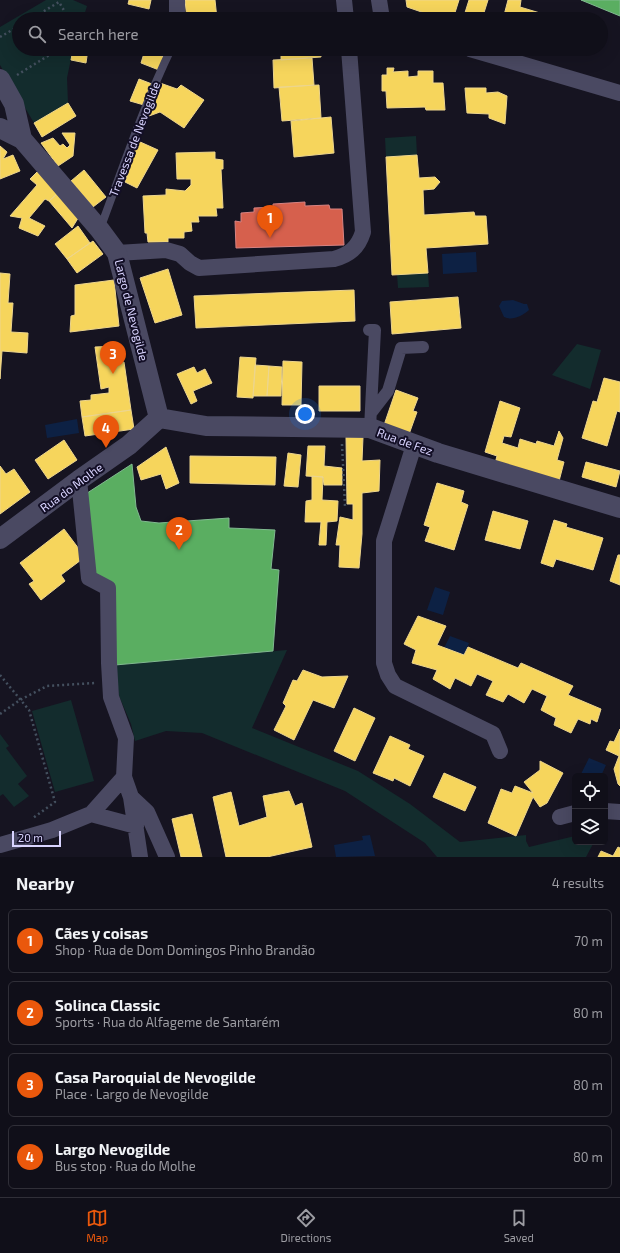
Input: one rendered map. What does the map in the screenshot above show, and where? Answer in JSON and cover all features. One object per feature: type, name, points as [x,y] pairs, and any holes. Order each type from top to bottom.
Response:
[{"type":"street","points":[[177,0],[177,12]]},
{"type":"street","points":[[344,0],[345,12]]},
{"type":"street","points":[[379,0],[381,12]]},
{"type":"street","points":[[117,253],[166,250],[180,254],[190,264],[199,268],[334,259],[344,257],[354,249],[363,232],[350,56]]},
{"type":"street","points":[[494,56],[620,93]]},
{"type":"street","name":"Largo de Nevogilde","points":[[1,81],[14,104],[22,139]]},
{"type":"street","name":"Largo de Nevogilde","points":[[0,128],[22,139],[100,230],[117,253],[159,418]]},
{"type":"street","points":[[369,330],[375,330],[370,421]]},
{"type":"street","points":[[370,421],[388,391],[400,348],[423,348]]},
{"type":"street","name":"Rua de Fez","points":[[159,418],[206,426],[341,428],[370,421],[414,445],[620,508]]},
{"type":"street","name":"Rua do Molhe","points":[[0,539],[129,445],[159,418]]},
{"type":"street","points":[[414,445],[384,541],[384,663],[388,675],[395,686],[493,734],[500,751]]},
{"type":"street","points":[[79,480],[89,578],[108,588],[111,697],[126,738],[124,777],[131,797],[140,857]]},
{"type":"street","points":[[0,845],[52,830],[91,814],[124,777]]},
{"type":"street","points":[[131,797],[147,812],[167,857]]},
{"type":"street","points":[[608,811],[620,812]]},
{"type":"street","points":[[91,814],[136,826]]},
{"type":"street","points":[[560,817],[572,814]]},
{"type":"lane","name":"Travessa de Nevogilde","points":[[100,230],[139,122],[168,56]]},
{"type":"path","points":[[43,12],[59,2],[65,12]]},
{"type":"path","points":[[0,37],[12,30]]},
{"type":"path","points":[[1,81],[47,57]]},
{"type":"path","points":[[341,428],[345,506]]},
{"type":"path","points":[[0,675],[29,710],[55,802],[28,822]]},
{"type":"path","points":[[0,714],[20,700],[47,686],[110,682]]},
{"type":"green space","points":[[46,0],[73,0],[87,6],[85,12],[26,12]]},
{"type":"green space","points":[[12,20],[12,56],[72,56],[67,78],[68,103],[34,123],[0,65],[0,27]]},
{"type":"green space","points":[[416,136],[417,155],[386,157],[385,138]]},
{"type":"green space","points":[[428,273],[429,287],[398,288],[397,274]]},
{"type":"green space","points":[[577,344],[601,350],[590,389],[552,375]]},
{"type":"green space","points":[[287,650],[252,728],[358,771],[410,804],[460,842],[526,835],[526,841],[529,847],[572,837],[572,845],[592,845],[586,857],[437,857],[425,843],[345,791],[202,733],[166,731],[135,741],[131,724],[119,696],[115,665]]},
{"type":"green space","points":[[71,700],[94,781],[55,792],[32,711]]},
{"type":"green space","points":[[0,734],[9,746],[6,748],[27,776],[18,784],[29,796],[14,807],[3,794],[0,796]]},
{"type":"water","points":[[476,252],[477,272],[443,274],[442,254]]},
{"type":"water","points":[[513,300],[527,304],[529,310],[517,317],[504,317],[499,306],[502,301]]},
{"type":"water","points":[[77,419],[79,433],[47,438],[45,425]]},
{"type":"water","points":[[435,587],[450,592],[443,615],[427,610]]},
{"type":"water","points":[[450,636],[469,643],[464,655],[444,648]]},
{"type":"water","points":[[589,758],[606,765],[602,773],[582,773]]},
{"type":"water","points":[[370,835],[375,856],[336,857],[334,845],[363,840],[362,836]]},
{"type":"building: Homes","points":[[129,0],[151,0],[149,9],[128,4]]},
{"type":"building: Homes","points":[[185,0],[215,0],[216,12],[186,12]]},
{"type":"building: Homes","points":[[406,0],[459,0],[455,12],[422,12],[407,7]]},
{"type":"building: Homes","points":[[469,0],[488,0],[484,12],[465,12]]},
{"type":"building: Homes","points":[[508,0],[521,0],[520,7],[537,12],[505,12]]},
{"type":"building: Homes","points":[[72,56],[87,56],[86,63],[71,60]]},
{"type":"building: Homes","points":[[143,56],[164,57],[159,70],[141,63]]},
{"type":"building: Homes","points":[[281,56],[321,56],[321,57],[281,60]]},
{"type":"building: Homes","points":[[312,58],[314,85],[274,88],[273,60]]},
{"type":"building: Homes","points":[[387,68],[394,68],[393,72],[408,71],[408,77],[418,76],[418,71],[433,71],[433,83],[443,83],[445,110],[426,110],[425,107],[387,108],[386,91],[382,91],[382,75],[387,75]]},
{"type":"building: Homes","points":[[139,79],[152,84],[144,105],[130,101]]},
{"type":"building: Homes","points":[[160,83],[177,89],[181,85],[204,100],[184,128],[160,112],[149,116]]},
{"type":"building: Homes","points":[[319,85],[321,118],[282,121],[279,87]]},
{"type":"building: Homes","points":[[465,88],[486,88],[486,93],[498,92],[507,96],[505,124],[489,118],[489,114],[467,113]]},
{"type":"building: Homes","points":[[68,103],[76,116],[42,137],[34,123]]},
{"type":"building: Homes","points":[[331,117],[334,153],[294,157],[291,121]]},
{"type":"building: Homes","points":[[62,133],[75,133],[73,156],[58,166],[41,143],[53,138],[60,146],[63,144],[67,148],[70,145]]},
{"type":"building: Homes","points":[[138,141],[158,150],[137,188],[125,182]]},
{"type":"building: Homes","points":[[0,146],[7,152],[3,159],[13,155],[20,171],[0,179]]},
{"type":"building: Homes","points":[[215,152],[215,159],[223,160],[223,169],[221,169],[223,208],[216,208],[217,216],[198,216],[199,222],[191,222],[192,231],[184,232],[184,238],[168,238],[168,242],[148,242],[147,233],[145,233],[143,196],[166,195],[166,189],[185,191],[191,185],[191,179],[177,179],[176,153]]},
{"type":"building: Homes","points":[[417,155],[419,178],[435,177],[440,182],[434,189],[423,190],[424,215],[474,212],[475,216],[486,216],[488,244],[426,248],[428,273],[392,275],[386,157]]},
{"type":"building: Homes","points":[[39,170],[59,192],[49,201],[45,199],[29,218],[45,226],[38,236],[19,228],[22,218],[10,216],[37,185],[30,179]]},
{"type":"building: Homes","points":[[84,170],[106,197],[93,207],[71,181]]},
{"type":"building: Homes","points":[[59,192],[80,215],[72,228],[49,201]]},
{"type":"building: Homes","points":[[78,226],[90,243],[67,259],[55,244]]},
{"type":"building: Homes","points":[[93,241],[103,254],[77,273],[67,259]]},
{"type":"building: Homes","points":[[168,269],[182,315],[155,323],[140,278]]},
{"type":"building: Homes","points":[[0,273],[10,274],[8,303],[13,303],[11,332],[28,333],[27,353],[2,351],[0,379]]},
{"type":"building: Homes","points":[[114,280],[119,326],[70,332],[71,316],[75,315],[75,285]]},
{"type":"building: Homes","points":[[354,290],[355,321],[196,328],[194,296]]},
{"type":"building: Homes","points":[[458,297],[461,328],[392,334],[390,302]]},
{"type":"building: Homes","points":[[117,346],[120,362],[124,362],[131,410],[82,417],[80,401],[91,400],[91,395],[109,393],[109,387],[101,389],[95,347]]},
{"type":"building: Homes","points":[[240,357],[256,358],[253,398],[237,397]]},
{"type":"building: Homes","points":[[283,361],[302,362],[301,405],[282,405]]},
{"type":"building: Homes","points":[[255,365],[269,366],[267,396],[253,396]]},
{"type":"building: Homes","points":[[269,366],[282,367],[281,396],[267,396]]},
{"type":"building: Homes","points":[[194,367],[197,373],[205,369],[212,383],[193,391],[197,401],[191,404],[177,374]]},
{"type":"building: Homes","points":[[604,378],[620,382],[620,412],[617,411],[607,446],[582,438],[593,401],[597,402]]},
{"type":"building: Homes","points":[[319,386],[360,386],[360,411],[319,411]]},
{"type":"building: Homes","points":[[396,390],[418,398],[413,411],[417,412],[408,437],[383,428]]},
{"type":"building: Homes","points":[[500,401],[520,408],[511,437],[504,436],[502,443],[518,448],[520,439],[536,444],[537,441],[554,446],[559,431],[563,438],[557,460],[564,462],[558,485],[494,467],[497,456],[485,452]]},
{"type":"building: Homes","points":[[131,410],[134,429],[85,436],[82,417]]},
{"type":"building: Homes","points":[[346,437],[363,437],[362,461],[380,460],[379,491],[362,493],[362,534],[359,568],[339,567],[340,545],[336,545],[340,517],[353,520],[353,504],[347,504]]},
{"type":"building: Homes","points":[[64,440],[77,460],[48,479],[35,460]]},
{"type":"building: Homes","points":[[308,446],[325,446],[324,466],[342,468],[342,485],[324,485],[323,477],[306,476]]},
{"type":"building: Homes","points":[[166,447],[179,483],[166,489],[161,474],[141,480],[137,467]]},
{"type":"building: Homes","points":[[288,453],[301,455],[298,487],[284,486]]},
{"type":"building: Homes","points":[[190,456],[276,457],[275,485],[190,483]]},
{"type":"building: Homes","points":[[586,462],[620,471],[616,487],[582,477]]},
{"type":"building: Homes","points":[[0,466],[6,474],[14,469],[30,492],[0,514]]},
{"type":"building: Homes","points":[[312,476],[323,477],[322,500],[338,501],[337,521],[327,522],[326,545],[319,545],[321,522],[305,522],[306,501],[312,500]]},
{"type":"building: Homes","points":[[437,483],[464,491],[461,502],[468,505],[454,550],[425,541],[430,527],[424,525]]},
{"type":"building: Homes","points":[[493,511],[528,521],[520,549],[485,540]]},
{"type":"building: Homes","points":[[554,520],[567,524],[566,527],[603,538],[593,570],[556,559],[553,567],[541,563]]},
{"type":"building: Homes","points":[[64,529],[85,557],[61,575],[65,581],[41,600],[29,584],[34,581],[20,563]]},
{"type":"building: Homes","points":[[618,555],[620,555],[620,585],[610,581]]},
{"type":"building: Homes","points":[[418,616],[446,626],[437,645],[464,655],[468,647],[518,668],[521,663],[573,686],[568,695],[601,709],[597,722],[591,719],[590,724],[578,719],[571,733],[554,725],[556,718],[541,710],[547,696],[532,689],[524,703],[508,694],[503,702],[486,695],[493,681],[477,674],[471,686],[455,678],[450,689],[433,679],[437,670],[412,663],[416,650],[404,644]]},
{"type":"building: Homes","points":[[303,670],[322,677],[348,676],[334,708],[313,700],[294,740],[274,730],[286,706],[283,703],[293,680],[297,681]]},
{"type":"building: Homes","points":[[354,708],[375,718],[355,761],[334,751]]},
{"type":"building: Homes","points":[[620,729],[620,786],[618,784],[614,769],[619,756],[606,750],[610,741],[614,742]]},
{"type":"building: Homes","points":[[390,736],[410,745],[408,749],[424,756],[410,786],[394,778],[393,781],[373,773]]},
{"type":"building: Homes","points":[[540,761],[563,773],[547,803],[540,807],[533,797],[516,836],[488,823],[501,789],[512,793],[515,786],[533,793],[524,782],[540,770]]},
{"type":"building: Homes","points":[[444,773],[476,787],[465,811],[433,797]]},
{"type":"building: Homes","points":[[289,791],[295,806],[302,803],[312,847],[267,857],[226,857],[213,797],[231,792],[239,826],[267,817],[263,796]]},
{"type":"building: Homes","points":[[192,814],[202,857],[181,857],[172,819]]},
{"type":"building: Homes","points":[[618,847],[620,848],[620,857],[598,857],[601,851],[613,856]]},
{"type":"building: Shops","points":[[305,202],[305,206],[329,205],[330,209],[342,209],[344,245],[236,248],[235,221],[241,222],[241,213],[254,212],[254,208],[273,207],[273,204]]},
{"type":"building: Public","points":[[581,0],[620,0],[620,16]]},
{"type":"building: Public","points":[[132,464],[136,507],[141,521],[159,523],[229,518],[229,528],[275,530],[271,569],[279,570],[273,651],[115,665],[108,588],[89,578],[81,497]]},
{"type":"place","name":"Cães y coisas","points":[[270,238]]},
{"type":"place","name":"Casa Paroquial de Nevogilde","points":[[113,374]]},
{"type":"place","name":"Largo Nevogilde","points":[[106,448]]},
{"type":"place","name":"Solinca Classic","points":[[179,550]]}]
